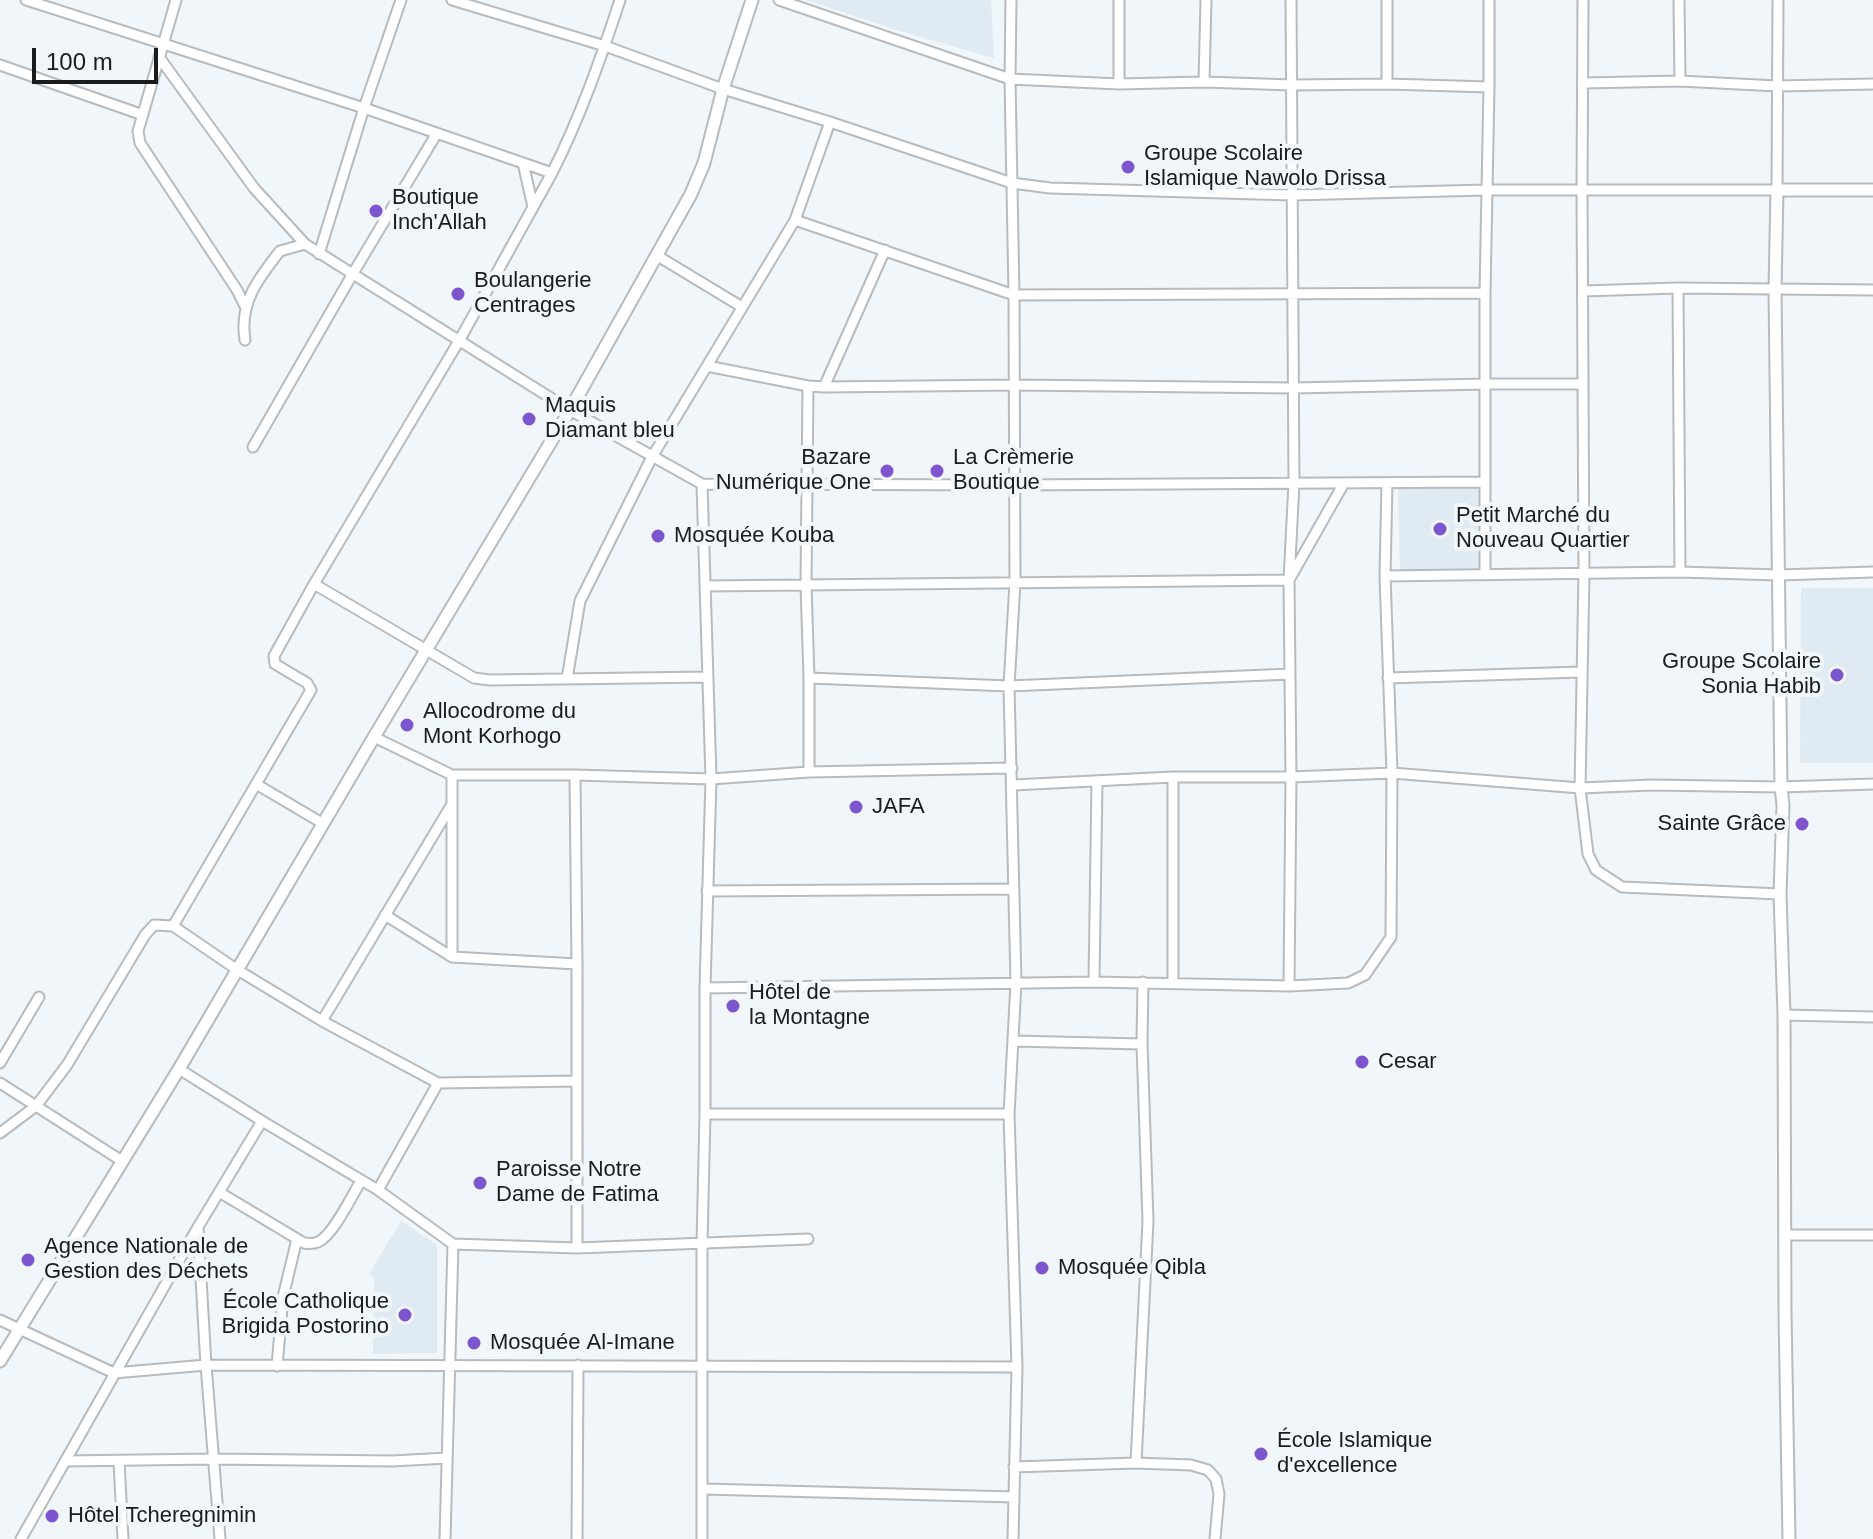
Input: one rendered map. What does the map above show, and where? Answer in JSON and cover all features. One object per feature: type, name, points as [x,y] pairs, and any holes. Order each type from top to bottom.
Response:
[{"type":"street","points":[[26,0],[364,108],[552,173]]},
{"type":"street","points":[[176,0],[138,131],[143,149],[245,306]]},
{"type":"street","points":[[319,254],[401,0]]},
{"type":"street","points":[[452,0],[605,46],[723,89],[1012,183],[1050,188],[1292,195],[1486,190],[1873,190]]},
{"type":"street","points":[[173,926],[311,690],[307,683],[275,664],[274,656],[459,341],[552,173],[605,46],[620,0]]},
{"type":"street","points":[[0,1361],[179,1069],[322,823],[570,410],[691,194],[704,163],[723,89],[752,0]]},
{"type":"street","points":[[779,0],[1010,79],[1119,84],[1204,82],[1489,87]]},
{"type":"street","points":[[1011,0],[1015,582],[1009,686],[1016,983],[1009,1114],[1017,1367],[1013,1539]]},
{"type":"street","points":[[1119,0],[1119,84]]},
{"type":"street","points":[[1204,82],[1206,0]]},
{"type":"street","points":[[1289,986],[1289,580],[1294,483],[1291,0]]},
{"type":"street","points":[[1387,0],[1387,84]]},
{"type":"street","points":[[1485,575],[1489,0]]},
{"type":"street","points":[[1583,0],[1584,574],[1580,788],[1588,854],[1596,870],[1622,887],[1780,894]]},
{"type":"street","points":[[1679,0],[1680,81]]},
{"type":"street","points":[[1778,0],[1775,290],[1789,1539]]},
{"type":"street","points":[[159,57],[254,188],[305,244],[570,410],[702,484],[1484,482]]},
{"type":"street","points":[[0,65],[143,115]]},
{"type":"street","points":[[1584,83],[1873,84]]},
{"type":"street","points":[[567,679],[580,601],[652,457],[795,220],[830,122]]},
{"type":"street","points":[[253,447],[437,133]]},
{"type":"street","points":[[523,163],[533,207]]},
{"type":"street","points":[[795,220],[1014,295],[1485,293]]},
{"type":"street","points":[[245,340],[242,324],[251,292],[280,251],[305,244]]},
{"type":"street","points":[[824,387],[885,250]]},
{"type":"street","points":[[656,255],[742,307]]},
{"type":"street","points":[[1583,291],[1678,288],[1873,290]]},
{"type":"street","points":[[1678,288],[1680,572]]},
{"type":"street","points":[[707,366],[824,387],[1014,385],[1293,388],[1583,384]]},
{"type":"street","points":[[808,386],[806,585],[809,772]]},
{"type":"street","points":[[1289,580],[1344,483]]},
{"type":"street","points":[[705,988],[1094,982],[1289,986],[1348,983],[1365,975],[1391,937],[1392,773],[1385,576],[1387,483]]},
{"type":"street","points":[[702,484],[711,779],[705,988],[702,1539]]},
{"type":"street","points":[[1385,576],[1873,572]]},
{"type":"street","points":[[705,586],[1289,580]]},
{"type":"street","points":[[314,584],[474,678],[708,677]]},
{"type":"street","points":[[1388,678],[1581,672]]},
{"type":"street","points":[[809,678],[1009,686],[1290,674]]},
{"type":"street","points":[[374,737],[452,775],[711,779],[809,772],[1012,768]]},
{"type":"street","points":[[1013,785],[1173,777],[1392,773],[1580,788],[1873,784]]},
{"type":"street","points":[[452,775],[452,957]]},
{"type":"street","points":[[575,775],[577,1248]]},
{"type":"street","points":[[1173,777],[1173,984]]},
{"type":"street","points":[[1094,982],[1097,781]]},
{"type":"street","points":[[256,784],[322,823]]},
{"type":"street","points":[[322,1021],[452,804]]},
{"type":"street","points":[[707,891],[1014,889]]},
{"type":"street","points":[[385,915],[452,957],[577,964]]},
{"type":"street","points":[[0,1133],[36,1106],[67,1065],[154,925],[173,926],[322,1021],[438,1083],[577,1081]]},
{"type":"street","points":[[1136,1463],[1148,1221],[1143,982]]},
{"type":"street","points":[[0,1063],[39,997]]},
{"type":"street","points":[[1784,1015],[1873,1017]]},
{"type":"street","points":[[1013,1041],[1142,1044]]},
{"type":"street","points":[[179,1069],[378,1190],[453,1244],[577,1248],[808,1239]]},
{"type":"street","points":[[0,1083],[122,1161]]},
{"type":"street","points":[[378,1190],[438,1083]]},
{"type":"street","points":[[705,1114],[1009,1114]]},
{"type":"street","points":[[24,1537],[114,1373],[262,1121]]},
{"type":"street","points":[[219,1192],[304,1243],[314,1244],[330,1232],[361,1181]]},
{"type":"street","points":[[198,1227],[220,1539]]},
{"type":"street","points":[[1785,1235],[1873,1235]]},
{"type":"street","points":[[277,1366],[283,1297],[297,1239]]},
{"type":"street","points":[[445,1539],[453,1244]]},
{"type":"street","points":[[0,1320],[114,1373],[206,1365],[1017,1367]]},
{"type":"street","points":[[577,1539],[578,1365]]},
{"type":"street","points":[[65,1461],[392,1461],[447,1458]]},
{"type":"street","points":[[119,1461],[123,1539]]},
{"type":"street","points":[[1014,1467],[1136,1463],[1191,1465],[1208,1470],[1216,1479],[1219,1494],[1215,1539]]},
{"type":"street","points":[[703,1489],[1014,1497]]},
{"type":"shaded area","points":[[807,0],[991,0],[994,58],[900,31]]},
{"type":"shaded area","name":"Petit Marché du Nouveau Quartier","points":[[1480,486],[1482,568],[1400,571],[1398,489]]},
{"type":"shaded area","name":"Groupe Scolaire Sonia Habib","points":[[1801,588],[1873,588],[1873,763],[1800,763]]},
{"type":"shaded area","name":"École Catholique Brigida Postorino","points":[[401,1221],[437,1245],[437,1353],[373,1354],[374,1278],[369,1274]]},
{"type":"place","name":"Groupe Scolaire Islamique Nawolo Drissa","points":[[1128,167]]},
{"type":"place","name":"Boutique Inch'Allah","points":[[376,211]]},
{"type":"place","name":"Boulangerie Centrages","points":[[458,294]]},
{"type":"place","name":"Maquis Diamant bleu","points":[[529,419]]},
{"type":"place","name":"Bazare Numérique One","points":[[887,471]]},
{"type":"place","name":"La Crèmerie Boutique","points":[[937,471]]},
{"type":"place","name":"Petit Marché du Nouveau Quartier","points":[[1440,529]]},
{"type":"place","name":"Mosquée Kouba","points":[[658,536]]},
{"type":"place","name":"Groupe Scolaire Sonia Habib","points":[[1837,675]]},
{"type":"place","name":"Allocodrome du Mont Korhogo","points":[[407,725]]},
{"type":"place","name":"JAFA","points":[[856,807]]},
{"type":"place","name":"Sainte Grâce","points":[[1802,824]]},
{"type":"place","name":"Hôtel de la Montagne","points":[[733,1006]]},
{"type":"place","name":"Cesar","points":[[1362,1062]]},
{"type":"place","name":"Paroisse Notre Dame de Fatima","points":[[480,1183]]},
{"type":"place","name":"Agence Nationale de Gestion des Déchets","points":[[28,1260]]},
{"type":"place","name":"Mosquée Qibla","points":[[1042,1268]]},
{"type":"place","name":"École Catholique Brigida Postorino","points":[[405,1315]]},
{"type":"place","name":"Mosquée Al-Imane","points":[[474,1343]]},
{"type":"place","name":"École Islamique d'excellence","points":[[1261,1454]]},
{"type":"place","name":"Hôtel Tcheregnimin","points":[[52,1516]]}]
